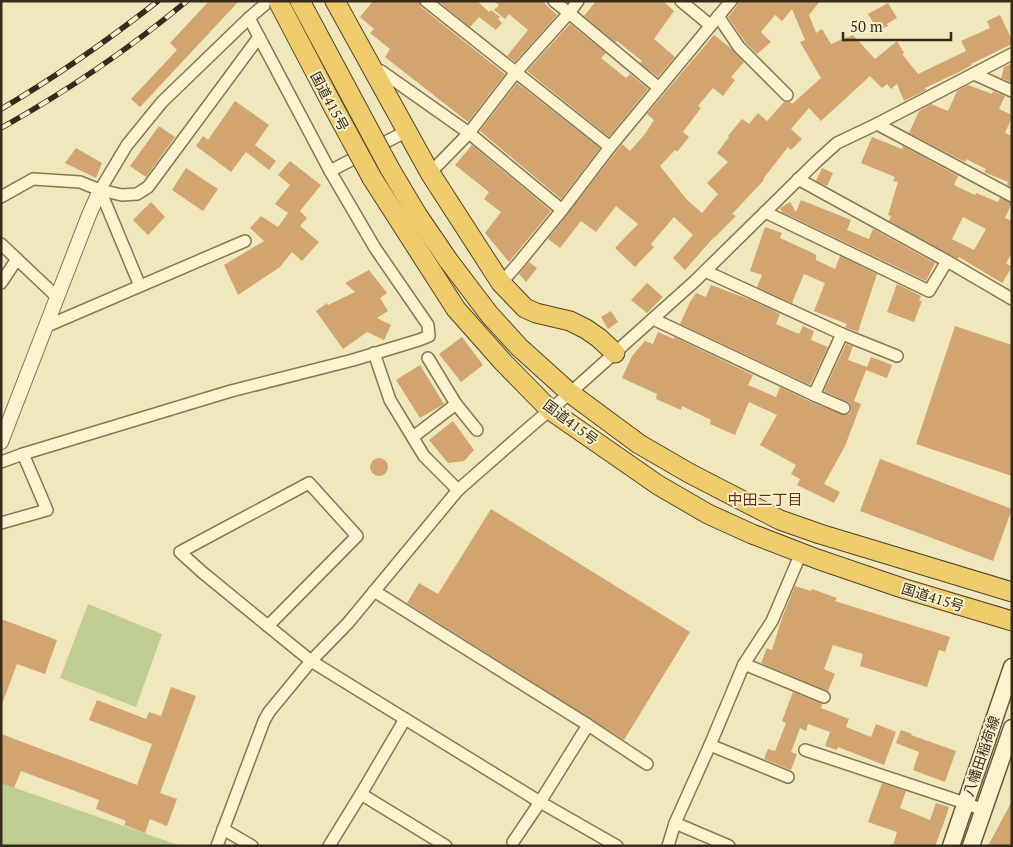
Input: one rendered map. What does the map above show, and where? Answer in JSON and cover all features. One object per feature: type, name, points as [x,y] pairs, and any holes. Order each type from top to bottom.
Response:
[{"type":"highway","name":"国道415号","points":[[278,1],[372,178],[456,309],[503,362],[550,410],[658,485],[708,514],[801,553],[902,588],[1012,622]]},
{"type":"highway","name":"国道415号","points":[[300,1],[390,169],[418,216],[448,260],[489,314],[519,347],[570,393],[638,444],[689,473],[780,520],[820,534],[1012,592]]},
{"type":"highway","points":[[335,1],[430,173],[501,283],[525,308],[536,313],[570,321],[599,338],[615,353]]},
{"type":"main road","name":"八幡田稲荷線","points":[[951,846],[1012,667]]},
{"type":"main road","name":"八幡田稲荷線","points":[[971,846],[1012,728]]},
{"type":"street","points":[[2,438],[89,214],[100,190],[127,144],[162,102],[269,1]]},
{"type":"street","points":[[426,1],[610,147]]},
{"type":"street","points":[[554,1],[659,88]]},
{"type":"street","points":[[430,173],[469,133],[516,72],[578,1]]},
{"type":"street","points":[[681,1],[714,20],[787,95]]},
{"type":"street","points":[[501,283],[518,265],[610,147],[731,1]]},
{"type":"street","points":[[1,462],[231,391],[353,360],[429,336],[428,326],[375,248],[330,171],[249,18]]},
{"type":"street","points":[[1,197],[33,180],[80,182],[100,190],[122,195],[136,194],[148,187],[259,37]]},
{"type":"street","points":[[217,846],[264,720],[269,712],[311,661],[348,623],[458,490],[653,319],[837,143],[1012,54]]},
{"type":"street","points":[[374,70],[381,71],[469,133],[562,210]]},
{"type":"street","points":[[974,74],[1012,91]]},
{"type":"street","points":[[877,124],[1012,196]]},
{"type":"street","points":[[330,171],[407,131]]},
{"type":"street","points":[[798,179],[1012,299]]},
{"type":"street","points":[[100,190],[140,286]]},
{"type":"street","points":[[765,212],[929,291],[947,261]]},
{"type":"street","points":[[47,326],[244,240]]},
{"type":"street","points":[[1,244],[57,297]]},
{"type":"street","points":[[1,283],[17,259]]},
{"type":"street","points":[[705,271],[842,334],[898,356]]},
{"type":"street","points":[[653,319],[844,408]]},
{"type":"street","points":[[814,394],[842,334]]},
{"type":"street","points":[[374,353],[390,400],[412,437],[424,456],[458,490]]},
{"type":"street","points":[[428,358],[456,404],[477,430]]},
{"type":"street","points":[[412,437],[456,404]]},
{"type":"street","points":[[1,524],[47,510],[23,454]]},
{"type":"street","points":[[268,626],[356,536],[309,483],[180,552],[268,626],[311,661],[540,802],[616,846]]},
{"type":"street","points":[[668,846],[744,664],[772,621],[801,553]]},
{"type":"street","points":[[374,591],[647,764]]},
{"type":"street","points":[[744,664],[824,697]]},
{"type":"street","points":[[329,846],[405,719]]},
{"type":"street","points":[[513,842],[588,725]]},
{"type":"street","points":[[710,746],[788,777]]},
{"type":"street","points":[[806,750],[983,810]]},
{"type":"street","points":[[361,794],[446,846]]},
{"type":"street","points":[[676,823],[729,846]]},
{"type":"street","points":[[223,829],[252,846]]},
{"type":"green space","points":[[88,604],[162,634],[136,707],[60,678]]},
{"type":"green space","points":[[1,783],[181,846],[1,846]]},
{"type":"building","points":[[209,1],[239,1],[140,107],[131,99],[177,50],[170,43]]},
{"type":"building","points":[[373,1],[419,1],[421,7],[505,74],[468,122],[385,57],[390,49],[370,33],[374,29],[360,17]]},
{"type":"building","points":[[438,1],[477,1],[489,12],[491,10],[500,17],[498,19],[502,23],[496,30],[479,17],[470,27]]},
{"type":"building","points":[[494,1],[542,1],[557,15],[515,62],[507,56],[528,30],[509,14],[505,19],[494,10],[499,5]]},
{"type":"building","points":[[596,1],[663,1],[674,11],[654,39],[675,57],[658,77],[640,63],[642,61],[617,41],[615,42],[584,16]]},
{"type":"building","points":[[738,1],[820,1],[809,15],[816,33],[822,29],[831,44],[853,35],[875,59],[897,41],[904,53],[902,54],[918,74],[966,51],[961,41],[990,28],[987,21],[1000,15],[1012,40],[1012,44],[925,88],[926,90],[904,101],[897,84],[891,89],[887,84],[882,88],[870,76],[821,121],[809,108],[791,129],[802,139],[791,150],[788,147],[764,180],[732,214],[736,216],[714,237],[685,270],[673,258],[693,235],[674,217],[651,244],[654,247],[635,267],[615,248],[638,224],[616,206],[596,232],[581,221],[560,248],[548,239],[622,144],[630,151],[645,134],[654,120],[647,114],[714,35],[732,49],[744,62],[731,77],[735,80],[723,96],[713,88],[698,106],[701,108],[683,132],[689,137],[677,152],[675,150],[660,166],[687,200],[702,213],[718,194],[707,183],[728,162],[717,153],[742,119],[749,124],[758,113],[767,121],[784,102],[792,104],[821,78],[800,42],[805,40],[792,9],[782,21],[775,15],[761,32],[771,42],[757,54],[745,42],[728,17],[737,6]]},
{"type":"building","points":[[888,3],[897,18],[887,24],[888,26],[878,31],[868,14]]},
{"type":"building","points":[[570,24],[606,53],[601,58],[626,78],[630,74],[648,89],[609,137],[527,71]]},
{"type":"building","points":[[1012,63],[1011,82],[1001,78],[1004,67]]},
{"type":"building","points":[[517,83],[600,148],[561,199],[480,131]]},
{"type":"building","points":[[968,85],[992,94],[993,91],[1005,96],[999,109],[1012,115],[1005,133],[1012,136],[1012,187],[1007,185],[1008,182],[984,172],[986,169],[966,159],[965,162],[909,133],[919,111],[931,104],[948,111],[957,91]]},
{"type":"building","points":[[235,101],[269,125],[255,145],[276,161],[269,170],[246,152],[231,172],[196,146],[203,136],[208,140]]},
{"type":"building","points":[[159,126],[175,137],[146,177],[130,166]]},
{"type":"building","points":[[872,137],[902,149],[903,146],[958,176],[954,185],[975,195],[976,193],[998,202],[1000,198],[1012,203],[1005,218],[1012,221],[1012,253],[1006,263],[1012,267],[1002,283],[959,257],[958,259],[889,221],[891,216],[888,215],[898,182],[893,181],[895,177],[861,163]],"holes":[[[963,217],[986,229],[974,250],[952,239]]]},
{"type":"building","points":[[472,145],[551,211],[509,262],[485,233],[501,212],[484,199],[489,192],[455,165]]},
{"type":"building","points":[[76,148],[102,163],[96,178],[65,163]]},
{"type":"building","points":[[290,161],[321,185],[300,211],[307,218],[300,226],[319,242],[302,261],[292,252],[280,267],[238,295],[224,265],[264,241],[250,228],[261,216],[278,227],[288,213],[275,204],[290,185],[278,175]]},
{"type":"building","points":[[186,168],[218,189],[203,211],[172,190]]},
{"type":"building","points":[[822,168],[833,173],[827,186],[816,181]]},
{"type":"building","points":[[801,200],[851,220],[847,230],[869,239],[873,229],[935,263],[926,281],[782,212],[780,208],[790,202],[796,212]]},
{"type":"building","points":[[151,202],[165,217],[148,235],[133,220]]},
{"type":"building","points":[[765,227],[782,233],[780,238],[813,253],[816,255],[816,260],[835,269],[840,256],[877,274],[858,332],[845,327],[847,324],[814,311],[825,283],[804,274],[792,303],[757,287],[762,275],[750,271]]},
{"type":"building","points":[[529,262],[537,268],[526,282],[519,274]]},
{"type":"building","points":[[369,270],[387,293],[380,298],[388,311],[377,318],[391,325],[384,340],[367,332],[343,349],[316,311],[327,303],[328,305],[355,292],[345,283]]},
{"type":"building","points":[[647,283],[663,297],[647,313],[631,300]]},
{"type":"building","points":[[897,284],[921,296],[919,301],[922,301],[914,322],[887,312]]},
{"type":"building","points":[[711,285],[751,300],[780,314],[776,324],[799,334],[803,326],[814,331],[811,340],[828,347],[810,385],[680,324],[696,293],[706,297]]},
{"type":"building","points":[[611,311],[618,322],[608,329],[601,317]]},
{"type":"building","points":[[955,326],[1012,345],[1012,476],[916,444]]},
{"type":"building","points":[[658,332],[674,339],[674,337],[753,375],[748,385],[776,397],[780,387],[844,415],[849,414],[851,411],[850,403],[824,391],[846,344],[853,346],[848,360],[867,367],[871,357],[892,365],[887,378],[866,370],[854,401],[861,404],[845,446],[824,484],[840,492],[834,503],[797,485],[800,479],[791,474],[796,465],[760,445],[777,415],[749,402],[735,435],[710,424],[711,420],[682,406],[681,410],[656,399],[657,394],[622,378],[632,356],[645,341],[653,344]]},
{"type":"building","points":[[462,337],[483,365],[461,382],[439,354]]},
{"type":"building","points":[[420,365],[444,404],[420,418],[396,380]]},
{"type":"building","points":[[453,421],[474,450],[464,461],[448,463],[429,440]]},
{"type":"building","points":[[379,458],[385,461],[388,467],[385,473],[379,476],[373,473],[370,467],[373,461]]},
{"type":"building","points":[[880,459],[1012,509],[993,561],[860,511]]},
{"type":"building","points":[[491,509],[690,632],[624,740],[407,603],[419,583],[438,594]]},
{"type":"building","points":[[795,586],[811,591],[812,589],[837,598],[835,601],[950,637],[945,652],[939,650],[927,687],[860,666],[863,654],[833,645],[824,669],[835,674],[828,691],[761,663],[767,648],[772,650]]},
{"type":"building","points":[[1,619],[57,640],[45,674],[17,664],[2,704],[1,703]]},
{"type":"building","points":[[171,687],[196,696],[160,793],[177,799],[167,826],[150,819],[145,833],[124,825],[126,821],[96,809],[99,800],[21,771],[14,788],[1,783],[1,734],[137,785],[152,744],[89,720],[97,700],[146,719],[149,712],[161,716]]},
{"type":"building","points":[[793,692],[822,704],[821,708],[849,719],[846,727],[871,737],[876,724],[896,732],[884,765],[838,747],[837,750],[825,746],[830,732],[808,724],[806,731],[800,728],[791,752],[797,754],[791,770],[764,759],[768,749],[775,751],[786,723],[782,721]]},
{"type":"building","points":[[901,730],[956,751],[945,782],[913,770],[919,752],[896,743]]},
{"type":"building","points":[[882,783],[906,791],[900,808],[930,820],[936,803],[949,807],[935,846],[893,846],[897,832],[868,822]]},
{"type":"building","points":[[1012,801],[1012,846],[988,846]]},
{"type":"railway","points":[[1,109],[81,58],[158,1]]},
{"type":"railway","points":[[1,128],[97,69],[187,1]]},
{"type":"district","name":"中田二丁目","points":[[765,499]]}]
